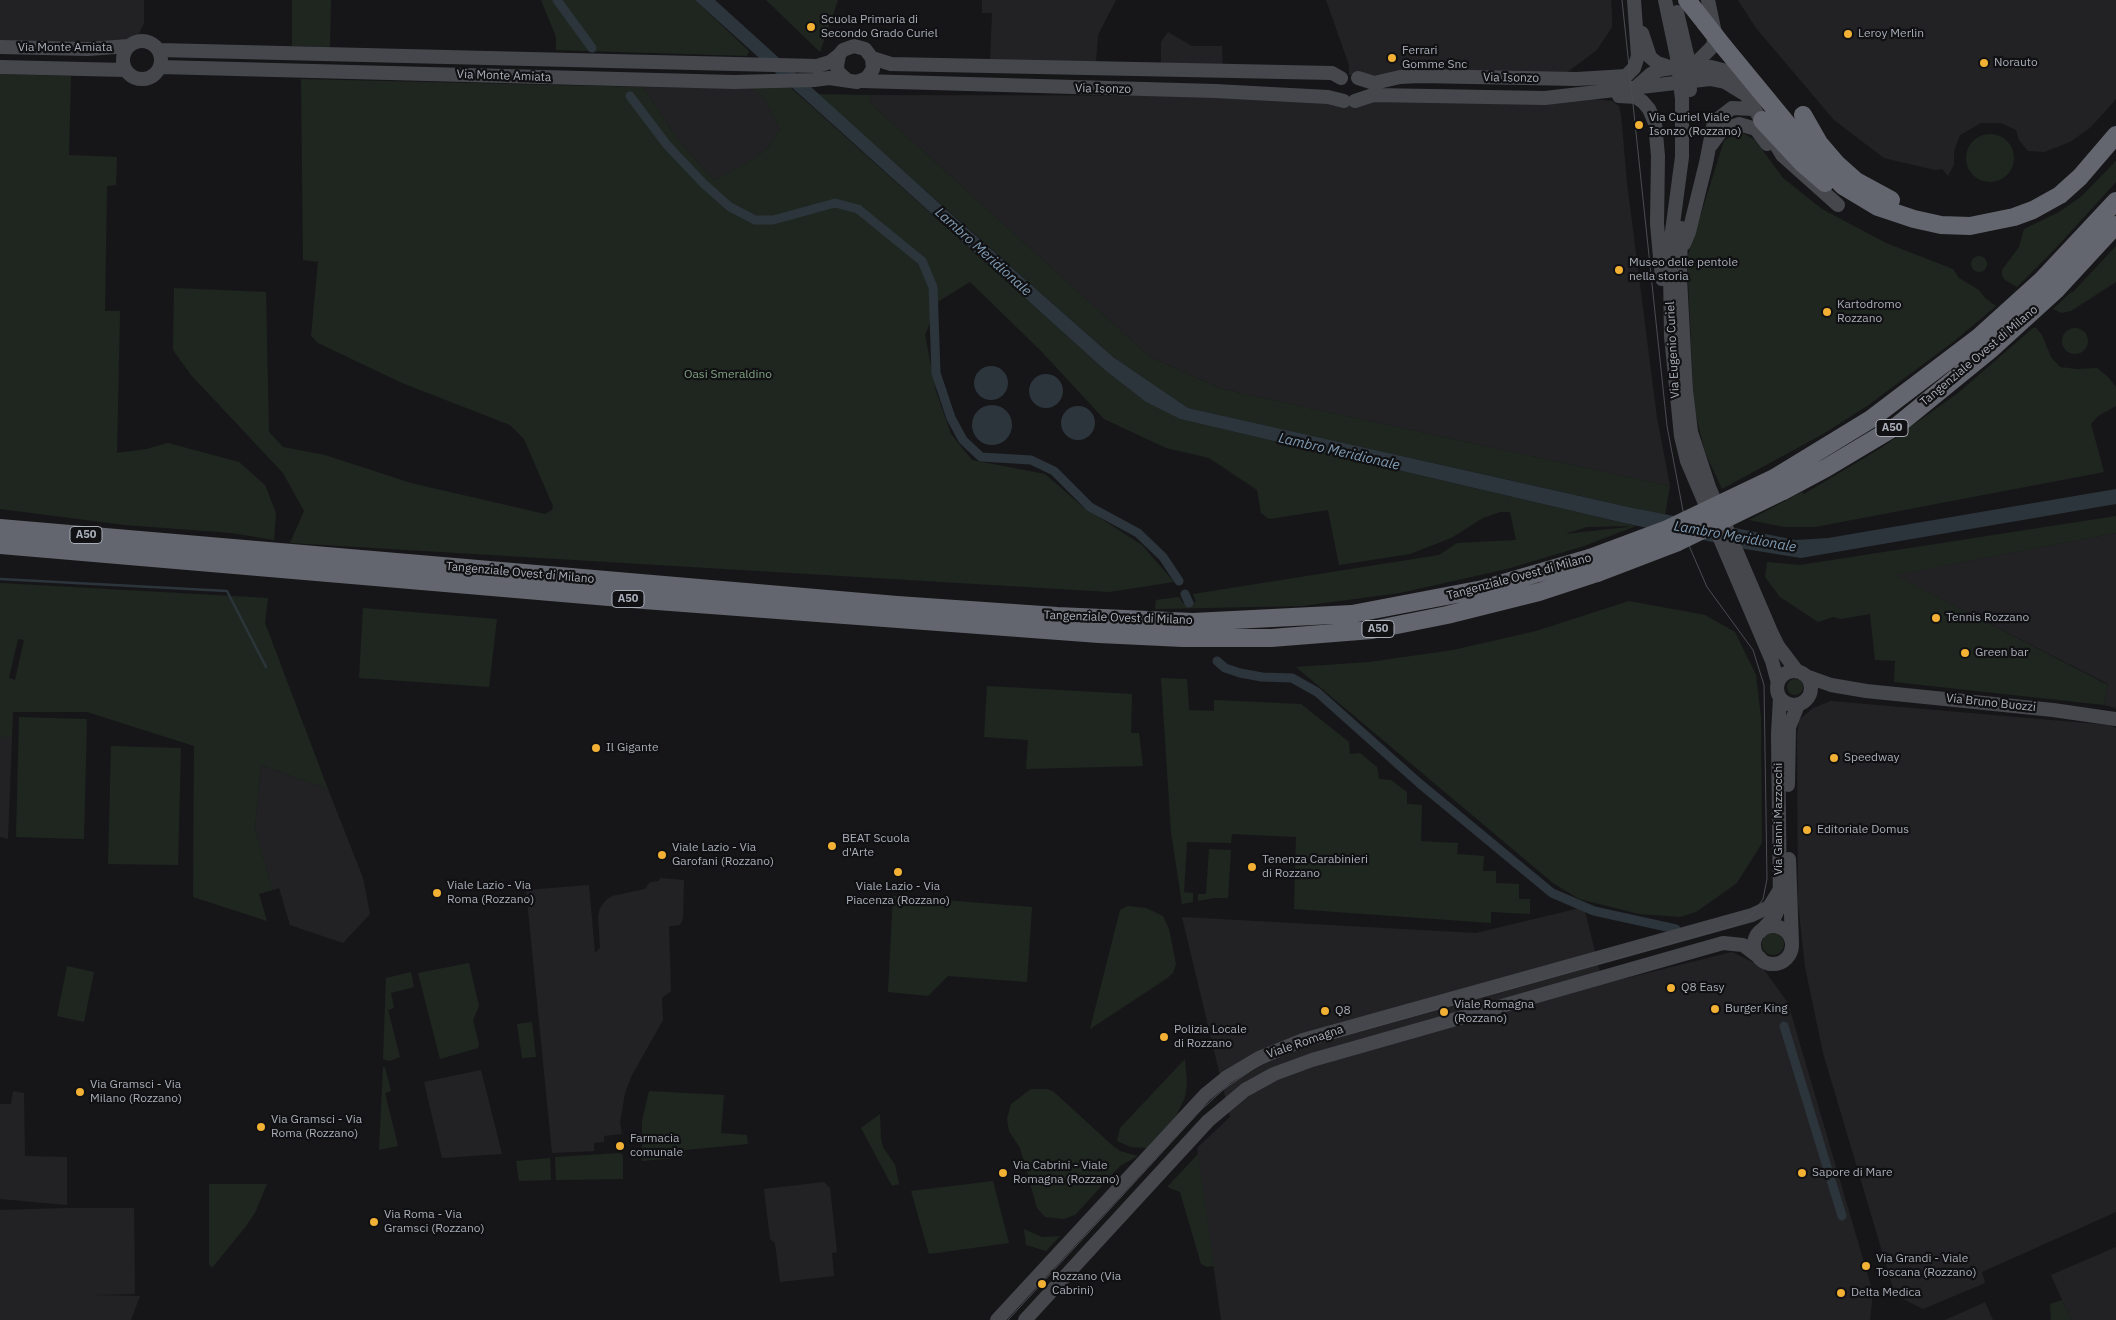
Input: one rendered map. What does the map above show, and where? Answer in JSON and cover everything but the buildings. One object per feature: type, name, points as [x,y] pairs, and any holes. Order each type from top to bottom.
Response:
[{"type":"highway","points":[[1687,0],[1817,160],[1843,186],[1878,207],[1914,219],[1941,225],[1970,226],[1986,224]]},
{"type":"highway","points":[[1758,114],[1816,175],[1855,206],[1873,216],[1932,233],[1953,236],[2032,210],[2098,156],[2116,135]]},
{"type":"highway","points":[[1803,115],[1819,143],[1837,164],[1876,193],[1902,205],[1986,224]]},
{"type":"highway","points":[[2032,210],[2049,213],[2078,193],[2116,152]]},
{"type":"highway","name":"Tangenziale Ovest di Milano","points":[[2050,285],[2116,202]]},
{"type":"highway","name":"Tangenziale Ovest di Milano","points":[[0,545],[644,600],[1146,629],[1193,622],[1352,614],[1593,566],[1665,530],[1780,484],[1871,419],[1985,344],[2116,225]]},
{"type":"highway","name":"Tangenziale Ovest di Milano","points":[[5,527],[888,604],[1146,629]]},
{"type":"highway","points":[[0,551],[32,548]]},
{"type":"main road","name":"Via Eugenio Curiel","points":[[1665,0],[1680,62]]},
{"type":"main road","name":"Via Eugenio Curiel","points":[[1674,0],[1680,62],[1686,99],[1690,157],[1681,226],[1680,252],[1688,411],[1705,490]]},
{"type":"main road","points":[[1634,3],[1645,44],[1650,57],[1657,63],[1704,58],[1713,46],[1715,33],[1708,0]]},
{"type":"main road","name":"Via Isonzo","points":[[1358,78],[1368,83],[1419,76],[1577,79],[1626,76],[1634,68],[1638,56],[1634,3]]},
{"type":"main road","points":[[144,41],[150,43],[159,50],[161,57],[160,68],[154,76],[141,80],[130,75],[125,70],[123,61],[129,46],[135,42],[144,41]]},
{"type":"main road","name":"Via Monte Amiata","points":[[0,47],[88,49],[129,46]]},
{"type":"main road","points":[[854,46],[865,49],[872,58],[873,69],[867,78],[862,81],[847,80],[842,77],[837,66],[843,50],[854,46]]},
{"type":"main road","name":"Via Monte Amiata","points":[[159,50],[817,66],[830,62],[840,54]]},
{"type":"main road","name":"Via Isonzo","points":[[872,58],[891,64],[1332,73],[1341,78]]},
{"type":"main road","points":[[1635,88],[1651,74],[1680,62],[1723,70],[1737,80],[1743,93],[1784,158],[1838,205],[1806,186],[1786,170],[1759,132],[1751,126],[1739,124],[1725,128],[1711,145]]},
{"type":"main road","name":"Via Monte Amiata","points":[[0,68],[125,70]]},
{"type":"main road","name":"Via Monte Amiata","points":[[160,68],[734,82],[829,78],[847,80]]},
{"type":"main road","points":[[1349,75],[1358,78],[1363,88],[1361,96],[1350,101],[1336,91],[1341,78],[1349,75]]},
{"type":"main road","name":"Via Isonzo","points":[[1545,98],[1558,93],[1577,79]]},
{"type":"main road","name":"Via Isonzo","points":[[862,81],[1215,91],[1328,97],[1350,101],[1373,95],[1545,98],[1710,79],[1725,82],[1743,93]]},
{"type":"main road","points":[[1565,96],[1636,97],[1643,102],[1652,116],[1658,156],[1657,224],[1665,308],[1670,336]]},
{"type":"main road","name":"Via Eugenio Curiel","points":[[1686,99],[1682,157],[1671,239],[1670,270],[1670,336],[1681,436],[1687,461],[1705,490],[1741,575],[1772,660],[1778,683]]},
{"type":"main road","points":[[1680,252],[1689,232],[1711,145],[1714,122],[1732,108],[1758,114]]},
{"type":"main road","name":"Via Eugenio Curiel","points":[[1741,575],[1778,646],[1802,674]]},
{"type":"main road","points":[[1785,674],[1802,674],[1811,690],[1804,701],[1788,705],[1780,698],[1778,683],[1785,674]]},
{"type":"main road","name":"Via Bruno Buozzi","points":[[1802,674],[1831,685],[1866,691],[2053,710],[2116,719]]},
{"type":"main road","name":"Via Bruno Buozzi","points":[[1804,701],[1830,692],[1866,691]]},
{"type":"main road","name":"Via Gianni Mazzocchi","points":[[1760,932],[1778,911],[1778,734],[1780,698]]},
{"type":"main road","name":"Via Gianni Mazzocchi","points":[[1792,943],[1789,906],[1788,742],[1789,727],[1804,701]]},
{"type":"main road","name":"Viale Romagna","points":[[997,1320],[1205,1095],[1227,1077],[1259,1058],[1304,1040],[1763,911],[1773,903],[1779,891]]},
{"type":"main road","points":[[1767,927],[1779,927],[1788,934],[1792,943],[1789,955],[1781,962],[1770,963],[1760,958],[1755,945],[1760,932],[1767,927]]},
{"type":"main road","name":"Viale Romagna","points":[[1025,1320],[1208,1122],[1258,1082],[1312,1060],[1723,943],[1733,943],[1746,947],[1760,958]]},
{"type":"shaded area","points":[[0,0],[144,0],[144,23],[135,42],[129,46],[0,47]]},
{"type":"shaded area","points":[[982,0],[1116,0],[1098,35],[1096,62],[990,60],[992,13],[982,13]]},
{"type":"shaded area","points":[[1326,0],[1611,0],[1612,27],[1597,50],[1558,79],[1349,75],[1349,65]]},
{"type":"shaded area","points":[[1738,0],[2116,0],[2116,99],[2091,127],[2070,142],[2044,152],[2028,151],[2019,140],[2016,130],[2001,123],[1981,123],[1960,135],[1954,151],[1954,165],[1948,176],[1942,169],[1935,170],[1884,158],[1834,120],[1756,28]]},
{"type":"shaded area","points":[[1168,32],[1192,46],[1222,46],[1223,71],[1161,70],[1161,42]]},
{"type":"shaded area","points":[[643,87],[753,88],[764,98],[780,129],[766,150],[742,166],[714,180],[679,141]]},
{"type":"shaded area","points":[[871,95],[1322,96],[1347,102],[1565,96],[1612,101],[1619,106],[1621,115],[1627,183],[1657,418],[1670,486],[1222,389],[1150,357],[869,102]]},
{"type":"shaded area","points":[[2116,533],[2116,708],[2104,705],[2108,684],[1894,575]]},
{"type":"shaded area","points":[[1831,701],[2109,725],[2116,728],[2116,1212],[1982,1272],[1985,1283],[1923,1309],[1895,1295],[1823,1053],[1805,967],[1798,903],[1797,735],[1799,720],[1813,708]]},
{"type":"shaded area","points":[[0,737],[12,737],[8,839],[0,837]]},
{"type":"shaded area","points":[[261,765],[328,789],[363,878],[370,914],[343,943],[290,925],[279,888],[273,890],[255,829]]},
{"type":"shaded area","points":[[660,878],[684,880],[683,918],[680,925],[669,926],[671,991],[662,998],[663,1020],[632,1075],[625,1093],[620,1123],[622,1134],[604,1136],[604,1142],[594,1143],[594,1151],[552,1153],[526,890],[589,885],[595,953],[600,948],[598,916],[600,908],[606,900],[612,896],[645,889],[650,882],[659,881]]},
{"type":"shaded area","points":[[1584,907],[1603,984],[1732,952],[1762,967],[1788,1003],[1873,1293],[1870,1320],[1221,1320],[1197,1148],[1230,1117],[1182,917],[1476,933]]},
{"type":"shaded area","points":[[481,1070],[502,1154],[442,1158],[424,1082]]},
{"type":"shaded area","points":[[13,1091],[24,1093],[25,1156],[67,1157],[67,1205],[0,1199],[0,1104],[11,1104]]},
{"type":"shaded area","points":[[824,1182],[830,1188],[837,1252],[832,1253],[834,1276],[780,1282],[775,1243],[770,1239],[764,1189]]},
{"type":"shaded area","points":[[134,1208],[135,1294],[93,1295],[140,1296],[131,1320],[0,1320],[0,1210]]},
{"type":"shaded area","points":[[2116,1247],[2116,1320],[2071,1320],[2051,1275]]},
{"type":"shaded area","points":[[1985,1302],[1993,1320],[1945,1320],[1979,1305]]},
{"type":"green space","points":[[292,0],[331,0],[330,47],[292,46]]},
{"type":"green space","points":[[541,0],[695,0],[749,51],[747,56],[556,50],[556,37]]},
{"type":"green space","name":"Scuola Primaria di Secondo Grado Curiel","points":[[766,0],[838,0],[820,52]]},
{"type":"green space","points":[[0,74],[71,76],[69,155],[117,157],[116,185],[107,186],[105,311],[120,311],[117,453],[146,449],[168,443],[239,462],[265,485],[276,513],[274,540],[231,533],[125,525],[0,509]]},
{"type":"green space","name":"Oasi Smeraldino","points":[[301,79],[643,87],[679,141],[714,180],[742,166],[766,150],[780,129],[764,98],[753,88],[789,86],[1106,371],[1146,402],[1180,419],[1636,526],[1584,546],[1507,569],[1400,593],[1302,606],[1155,609],[1156,600],[1179,597],[1183,603],[1196,602],[1193,594],[1439,555],[1457,543],[1516,540],[1510,512],[1500,512],[1483,518],[1451,538],[1410,554],[1339,565],[1328,510],[1269,519],[1261,513],[1257,490],[1209,458],[1166,448],[1104,419],[1041,351],[970,282],[939,301],[925,335],[936,391],[951,434],[972,460],[1045,474],[1083,507],[1142,545],[1174,582],[1109,592],[290,543],[304,511],[283,473],[191,375],[173,350],[174,288],[266,292],[269,432],[283,447],[325,455],[411,483],[545,514],[552,510],[553,506],[524,439],[510,425],[402,383],[318,343],[311,336],[318,262],[303,260]],"holes":[[[1587,527],[1628,527],[1565,534]]]},
{"type":"green space","points":[[817,94],[871,95],[869,102],[1150,357],[1222,389],[1670,486],[1665,515],[1188,408],[1113,357]]},
{"type":"green space","name":"Kartodromo Rozzano","points":[[1741,132],[1755,140],[1783,178],[1822,209],[1886,243],[1953,269],[1959,278],[1979,290],[1985,298],[1996,306],[1953,342],[1867,406],[1823,434],[1722,489],[1705,452],[1694,408],[1687,258],[1724,141],[1732,135]]},
{"type":"green space","points":[[1990,134],[1999,136],[2007,141],[2012,149],[2014,158],[2012,167],[2007,175],[1999,180],[1990,182],[1981,180],[1973,175],[1968,167],[1966,158],[1968,149],[1973,141],[1981,136]]},
{"type":"green space","points":[[2116,161],[2116,182],[2055,249],[2017,287],[2005,280],[2002,276],[2002,270],[2019,247],[2024,229],[2059,212],[2082,196]]},
{"type":"green space","points":[[2116,246],[2116,282],[2071,311],[2061,313],[2053,309],[2073,292]]},
{"type":"green space","points":[[1979,256],[1985,258],[1987,264],[1985,270],[1979,272],[1973,270],[1971,264],[1973,258]]},
{"type":"green space","points":[[2033,328],[2036,328],[2042,335],[2051,357],[2060,367],[2077,369],[2097,368],[2116,387],[2116,406],[2098,416],[2091,424],[2104,472],[1815,527],[1784,527],[1749,520],[1802,492],[1804,494],[1881,448],[1958,393]]},
{"type":"green space","points":[[2075,328],[2084,332],[2088,341],[2084,350],[2075,354],[2066,350],[2062,341],[2066,332]]},
{"type":"green space","points":[[2116,516],[2116,533],[1895,575],[2108,685],[2104,705],[1894,682],[1895,661],[1875,660],[1870,614],[1841,619],[1833,617],[1818,622],[1780,597],[1765,577],[1767,562],[1800,565]]},
{"type":"green space","points":[[0,583],[268,598],[265,623],[328,789],[261,765],[255,829],[273,890],[259,894],[267,921],[193,897],[194,746],[87,712],[13,712],[12,737],[0,737]],"holes":[[[18,639],[24,640],[15,680],[9,678]]]},
{"type":"green space","points":[[1629,601],[1705,615],[1735,632],[1756,675],[1761,718],[1762,843],[1737,883],[1696,912],[1680,917],[1639,914],[1579,899],[1553,883],[1296,667],[1369,662],[1453,650],[1536,631]]},
{"type":"green space","points":[[363,608],[497,619],[489,687],[359,678]]},
{"type":"green space","points":[[1161,678],[1187,679],[1189,710],[1214,711],[1214,700],[1301,704],[1349,742],[1350,754],[1360,753],[1377,767],[1379,779],[1391,780],[1407,792],[1407,804],[1422,805],[1421,841],[1458,843],[1457,854],[1484,856],[1483,871],[1496,871],[1496,883],[1519,884],[1519,899],[1530,899],[1530,914],[1491,912],[1491,923],[1294,909],[1296,837],[1232,834],[1231,843],[1187,842],[1184,892],[1193,893],[1193,902],[1182,904],[1171,832]]},
{"type":"green space","points":[[1792,679],[1798,679],[1803,684],[1801,693],[1792,695],[1787,690],[1787,684]]},
{"type":"green space","points":[[987,686],[1132,694],[1131,733],[1139,733],[1143,766],[1026,769],[1028,740],[984,737]]},
{"type":"green space","points":[[19,717],[87,719],[84,839],[16,837]]},
{"type":"green space","points":[[111,746],[181,748],[178,865],[108,864]]},
{"type":"green space","points":[[1209,849],[1231,850],[1228,898],[1198,901],[1198,894],[1206,894]]},
{"type":"green space","points":[[893,896],[1032,907],[1027,982],[948,976],[928,996],[888,992]]},
{"type":"green space","points":[[1128,906],[1146,908],[1163,916],[1169,929],[1176,964],[1173,973],[1166,979],[1090,1029],[1120,910]]},
{"type":"green space","points":[[1773,933],[1783,940],[1784,944],[1777,954],[1773,955],[1763,948],[1762,944],[1769,934]]},
{"type":"green space","points":[[469,963],[479,1006],[473,1020],[479,1044],[478,1048],[440,1059],[418,973]]},
{"type":"green space","points":[[67,966],[94,972],[84,1022],[57,1016]]},
{"type":"green space","points":[[411,972],[414,987],[391,993],[394,1008],[388,1010],[400,1057],[389,1061],[383,1059],[386,978]]},
{"type":"green space","points":[[532,1022],[536,1057],[522,1058],[517,1024]]},
{"type":"green space","points":[[1185,1059],[1187,1084],[1185,1097],[1176,1116],[1147,1148],[1131,1147],[1117,1141],[1120,1128]]},
{"type":"green space","points":[[383,1067],[385,1067],[391,1091],[385,1093],[398,1146],[379,1150]]},
{"type":"green space","points":[[1031,1089],[1047,1089],[1054,1092],[1113,1146],[1120,1151],[1138,1156],[1120,1166],[1075,1215],[1064,1219],[1045,1217],[1037,1208],[1020,1148],[1009,1131],[1007,1119],[1011,1104]]},
{"type":"green space","points":[[649,1091],[724,1095],[721,1133],[747,1135],[748,1144],[685,1150],[685,1157],[642,1161],[642,1121]]},
{"type":"green space","points":[[880,1114],[883,1147],[895,1165],[899,1184],[892,1186],[861,1128]]},
{"type":"green space","points":[[620,1153],[623,1156],[623,1179],[556,1180],[555,1157]]},
{"type":"green space","points":[[1198,1154],[1214,1266],[1207,1267],[1201,1264],[1180,1192],[1167,1187]]},
{"type":"green space","points":[[550,1158],[551,1180],[519,1181],[516,1161]]},
{"type":"green space","points":[[993,1181],[1009,1243],[929,1254],[911,1191]]},
{"type":"green space","points":[[209,1184],[267,1184],[255,1213],[212,1268],[209,1264]]},
{"type":"green space","points":[[1024,1229],[1042,1237],[1060,1236],[1046,1251],[1026,1245]]},
{"type":"green space","points":[[2062,1300],[2071,1320],[2051,1320],[2050,1304]]},
{"type":"water","name":"Lambro Meridionale","points":[[695,0],[715,0],[950,213],[1113,357],[1188,408],[1633,508],[1796,540],[1828,538],[2116,489],[2116,504],[1801,558],[1745,549],[1624,523],[1180,419],[1146,402],[1106,371]]},
{"type":"water","points":[[991,366],[1003,371],[1008,383],[1003,395],[991,400],[979,395],[974,383],[979,371]]},
{"type":"water","points":[[1046,374],[1058,379],[1063,391],[1058,403],[1046,408],[1034,403],[1029,391],[1034,379]]},
{"type":"water","points":[[992,405],[1003,408],[1009,414],[1012,425],[1009,436],[1003,442],[992,445],[981,442],[975,436],[972,425],[975,414],[981,408]]},
{"type":"water","points":[[1078,406],[1090,411],[1095,423],[1090,435],[1078,440],[1066,435],[1061,423],[1066,411]]},
{"type":"waterway","points":[[557,0],[592,48]]},
{"type":"waterway","points":[[630,96],[667,145],[704,184],[730,207],[755,220],[773,220],[835,203],[858,209],[922,261],[933,287],[936,373],[951,418],[963,440],[981,457],[1031,460],[1054,471],[1090,507],[1138,533],[1163,557],[1179,581]]},
{"type":"waterway","points":[[0,579],[227,591],[266,667]]},
{"type":"waterway","points":[[1185,594],[1189,603]]},
{"type":"waterway","points":[[1217,661],[1225,668],[1240,673],[1262,677],[1292,678],[1317,692],[1419,783],[1552,893],[1594,911],[1676,929]]},
{"type":"waterway","points":[[1784,1026],[1842,1216]]},
{"type":"tram line","points":[[1008,1320],[1201,1110],[1224,1089],[1256,1067],[1279,1056],[1311,1045],[1736,925],[1752,915],[1763,899],[1767,879],[1764,685],[1753,650],[1707,587],[1690,548],[1667,426],[1622,0]]},
{"type":"place","name":"Scuola Primaria di Secondo Grado Curiel","points":[[811,27]]},
{"type":"place","name":"Leroy Merlin","points":[[1848,34]]},
{"type":"place","name":"Ferrari Gomme Snc","points":[[1392,58]]},
{"type":"place","name":"Norauto","points":[[1984,63]]},
{"type":"place","name":"Via Curiel Viale Isonzo (Rozzano)","points":[[1639,125]]},
{"type":"place","name":"Museo delle pentole nella storia","points":[[1619,270]]},
{"type":"place","name":"Kartodromo Rozzano","points":[[1827,312]]},
{"type":"place","name":"Tennis Rozzano","points":[[1936,618]]},
{"type":"place","name":"Green bar","points":[[1965,653]]},
{"type":"place","name":"Il Gigante","points":[[596,748]]},
{"type":"place","name":"Speedway","points":[[1834,758]]},
{"type":"place","name":"Editoriale Domus","points":[[1807,830]]},
{"type":"place","name":"BEAT Scuola d'Arte","points":[[832,846]]},
{"type":"place","name":"Viale Lazio - Via Garofani (Rozzano)","points":[[662,855]]},
{"type":"place","name":"Tenenza Carabinieri di Rozzano","points":[[1252,867]]},
{"type":"place","name":"Viale Lazio - Via Piacenza (Rozzano)","points":[[898,872]]},
{"type":"place","name":"Viale Lazio - Via Roma (Rozzano)","points":[[437,893]]},
{"type":"place","name":"Q8 Easy","points":[[1671,988]]},
{"type":"place","name":"Burger King","points":[[1715,1009]]},
{"type":"place","name":"Q8","points":[[1325,1011]]},
{"type":"place","name":"Viale Romagna (Rozzano)","points":[[1444,1012]]},
{"type":"place","name":"Polizia Locale di Rozzano","points":[[1164,1037]]},
{"type":"place","name":"Via Gramsci - Via Milano (Rozzano)","points":[[80,1092]]},
{"type":"place","name":"Via Gramsci - Via Roma (Rozzano)","points":[[261,1127]]},
{"type":"place","name":"Farmacia comunale","points":[[620,1146]]},
{"type":"place","name":"Via Cabrini - Viale Romagna (Rozzano)","points":[[1003,1173]]},
{"type":"place","name":"Sapore di Mare","points":[[1802,1173]]},
{"type":"place","name":"Via Roma - Via Gramsci (Rozzano)","points":[[374,1222]]},
{"type":"place","name":"Via Grandi - Viale Toscana (Rozzano)","points":[[1866,1266]]},
{"type":"place","name":"Rozzano (Via Cabrini)","points":[[1042,1284]]},
{"type":"place","name":"Delta Medica","points":[[1841,1293]]}]
